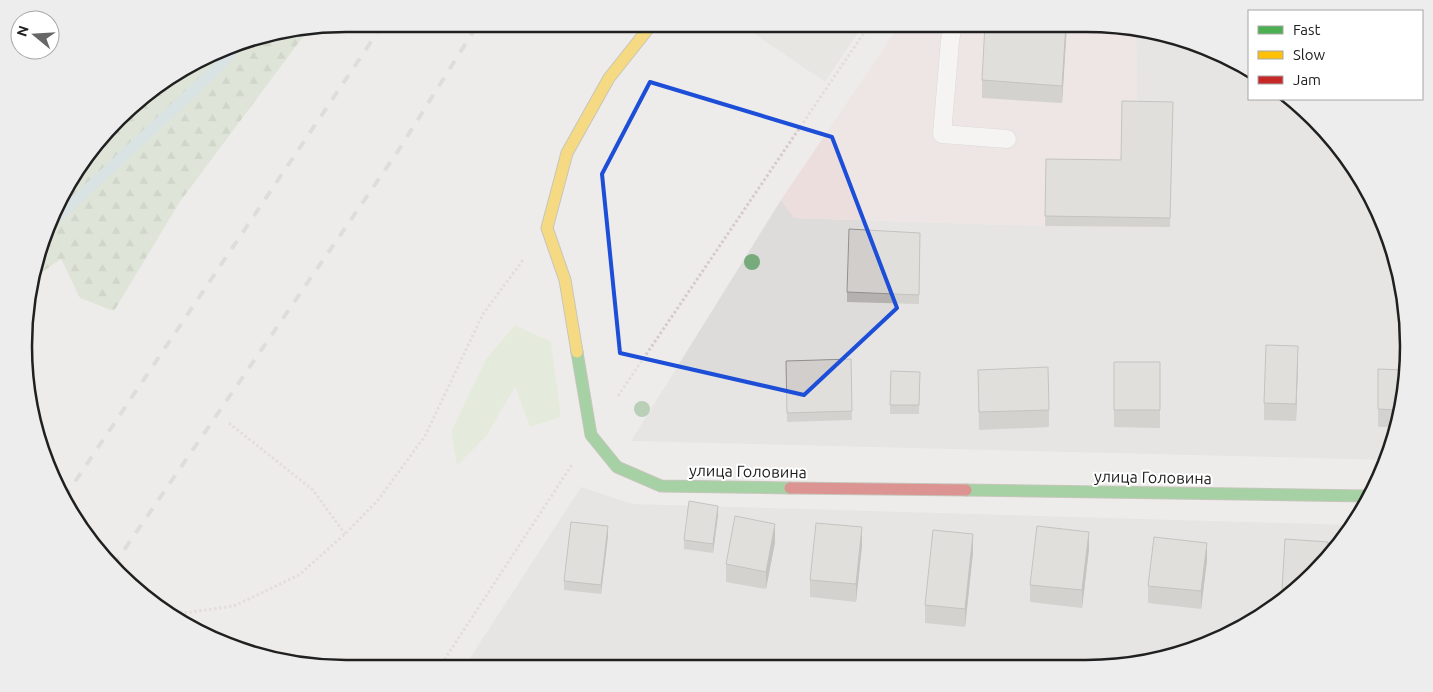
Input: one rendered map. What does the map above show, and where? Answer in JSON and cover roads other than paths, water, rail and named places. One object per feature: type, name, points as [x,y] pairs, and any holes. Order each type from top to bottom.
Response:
[{"type":"street","name":"улица Головина","points":[[646,32],[609,78],[567,154],[547,228],[565,280],[591,435],[616,467],[661,486],[1362,496]]},
{"type":"lane","points":[[952,32],[942,134],[1006,139]]},
{"type":"waterway","points":[[62,213],[224,62],[229,55]]},
{"type":"railway","points":[[69,491],[378,32]]},
{"type":"railway","points":[[117,560],[398,151],[473,32]]}]
